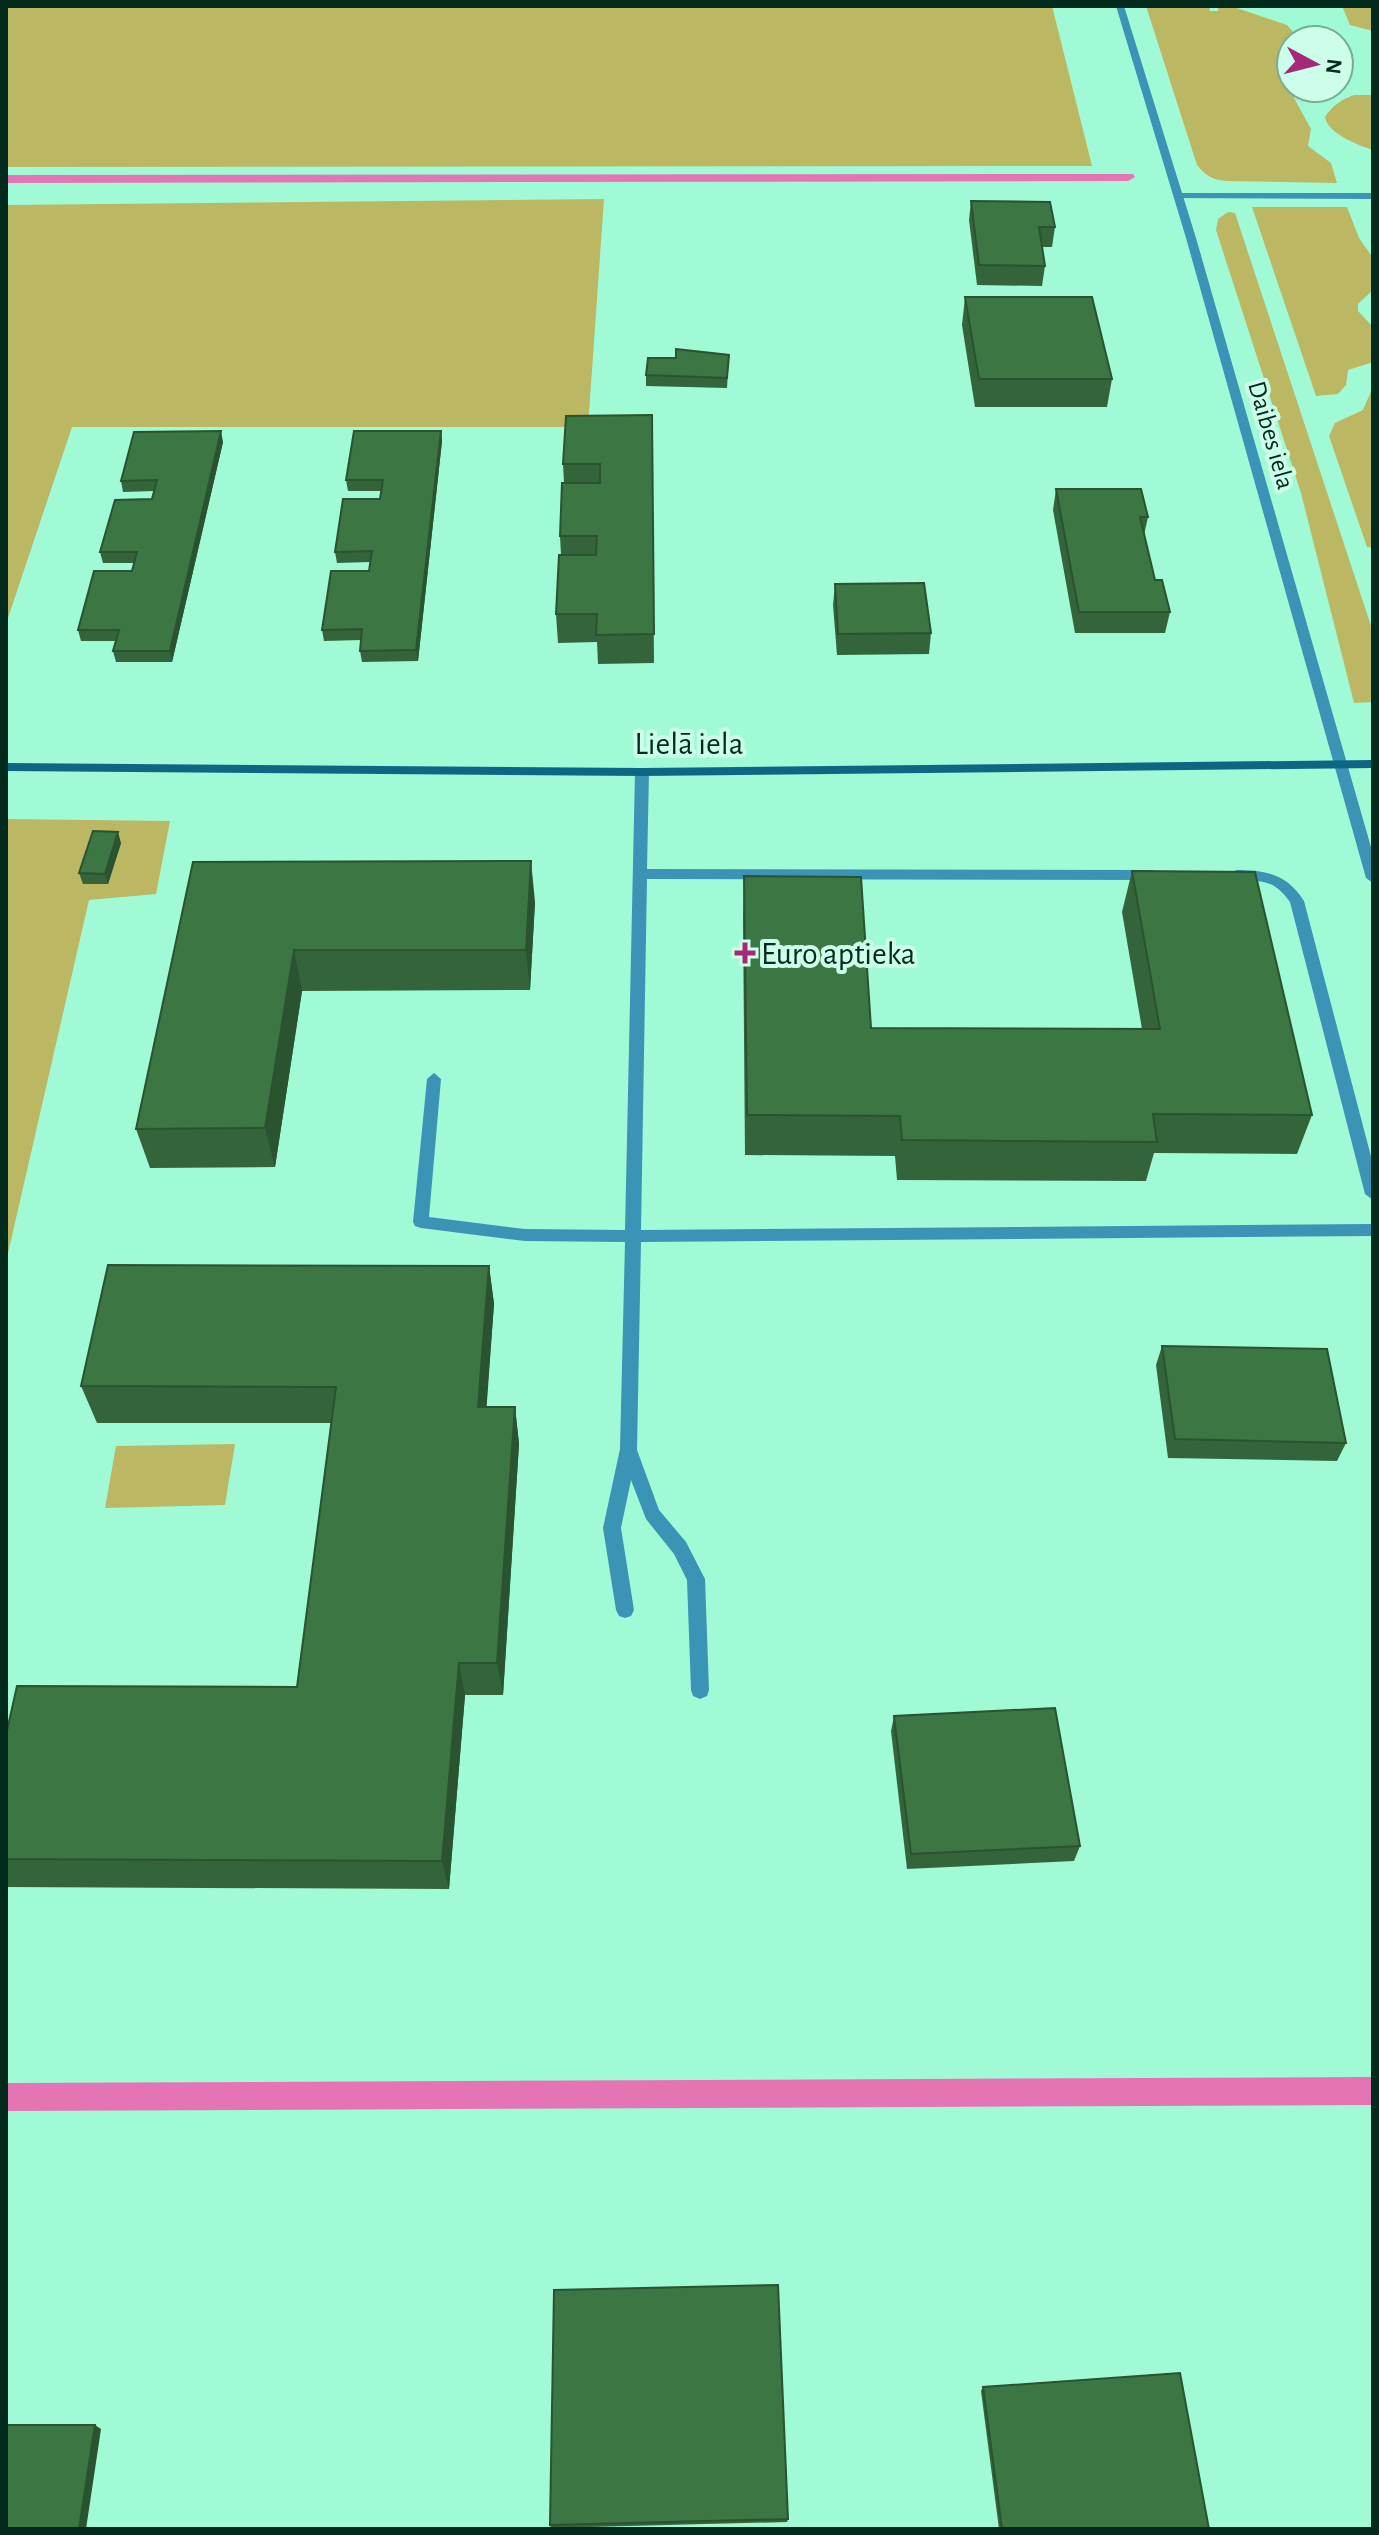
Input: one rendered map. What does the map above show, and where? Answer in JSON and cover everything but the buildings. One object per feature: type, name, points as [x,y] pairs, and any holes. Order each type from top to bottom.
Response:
[{"type":"street","name":"Daibes iela","points":[[1120,6],[1179,196],[1373,878]]},
{"type":"street","points":[[1179,196],[1373,196]]},
{"type":"street","name":"Lielā iela","points":[[6,767],[642,772],[1373,764]]},
{"type":"street","points":[[625,1610],[612,1528],[629,1449],[642,772]]},
{"type":"street","points":[[641,874],[1172,875]]},
{"type":"street","points":[[1219,875],[1266,875],[1285,884],[1297,901],[1373,1194]]},
{"type":"street","points":[[434,1079],[421,1222],[525,1235],[633,1236],[1373,1230]]},
{"type":"street","points":[[629,1449],[652,1514],[680,1548],[696,1579],[700,1690]]},
{"type":"shaded area","points":[[6,6],[1052,6],[1092,166],[6,167]]},
{"type":"shaded area","points":[[1146,6],[1209,7],[1210,11],[1218,11],[1218,6],[1231,6],[1284,24],[1275,24],[1275,104],[1297,104],[1311,129],[1308,146],[1331,163],[1337,183],[1227,181],[1214,178],[1197,165]]},
{"type":"shaded area","points":[[1342,6],[1373,6],[1373,31],[1350,24]]},
{"type":"shaded area","points":[[1355,95],[1373,95],[1373,150],[1352,142],[1332,129],[1325,117],[1337,104],[1355,104]]},
{"type":"shaded area","points":[[604,199],[588,427],[72,427],[6,624],[6,205]]},
{"type":"shaded area","points":[[1252,207],[1347,207],[1359,238],[1373,258],[1373,290],[1358,304],[1358,311],[1373,327],[1373,362],[1348,370],[1346,385],[1338,394],[1316,396]]},
{"type":"shaded area","points":[[1228,212],[1235,213],[1373,632],[1373,702],[1354,703],[1301,493],[1216,230],[1218,219]]},
{"type":"shaded area","points":[[1373,387],[1373,547],[1367,547],[1329,436],[1335,423],[1363,410]]},
{"type":"shaded area","points":[[6,819],[170,821],[156,894],[89,900],[6,1262]]},
{"type":"shaded area","points":[[235,1444],[225,1505],[105,1508],[116,1446]]},
{"type":"waterway","points":[[6,179],[1128,177]]},
{"type":"waterway","points":[[6,2097],[1373,2091]]},
{"type":"place","name":"Euro aptieka","points":[[745,953]]}]
